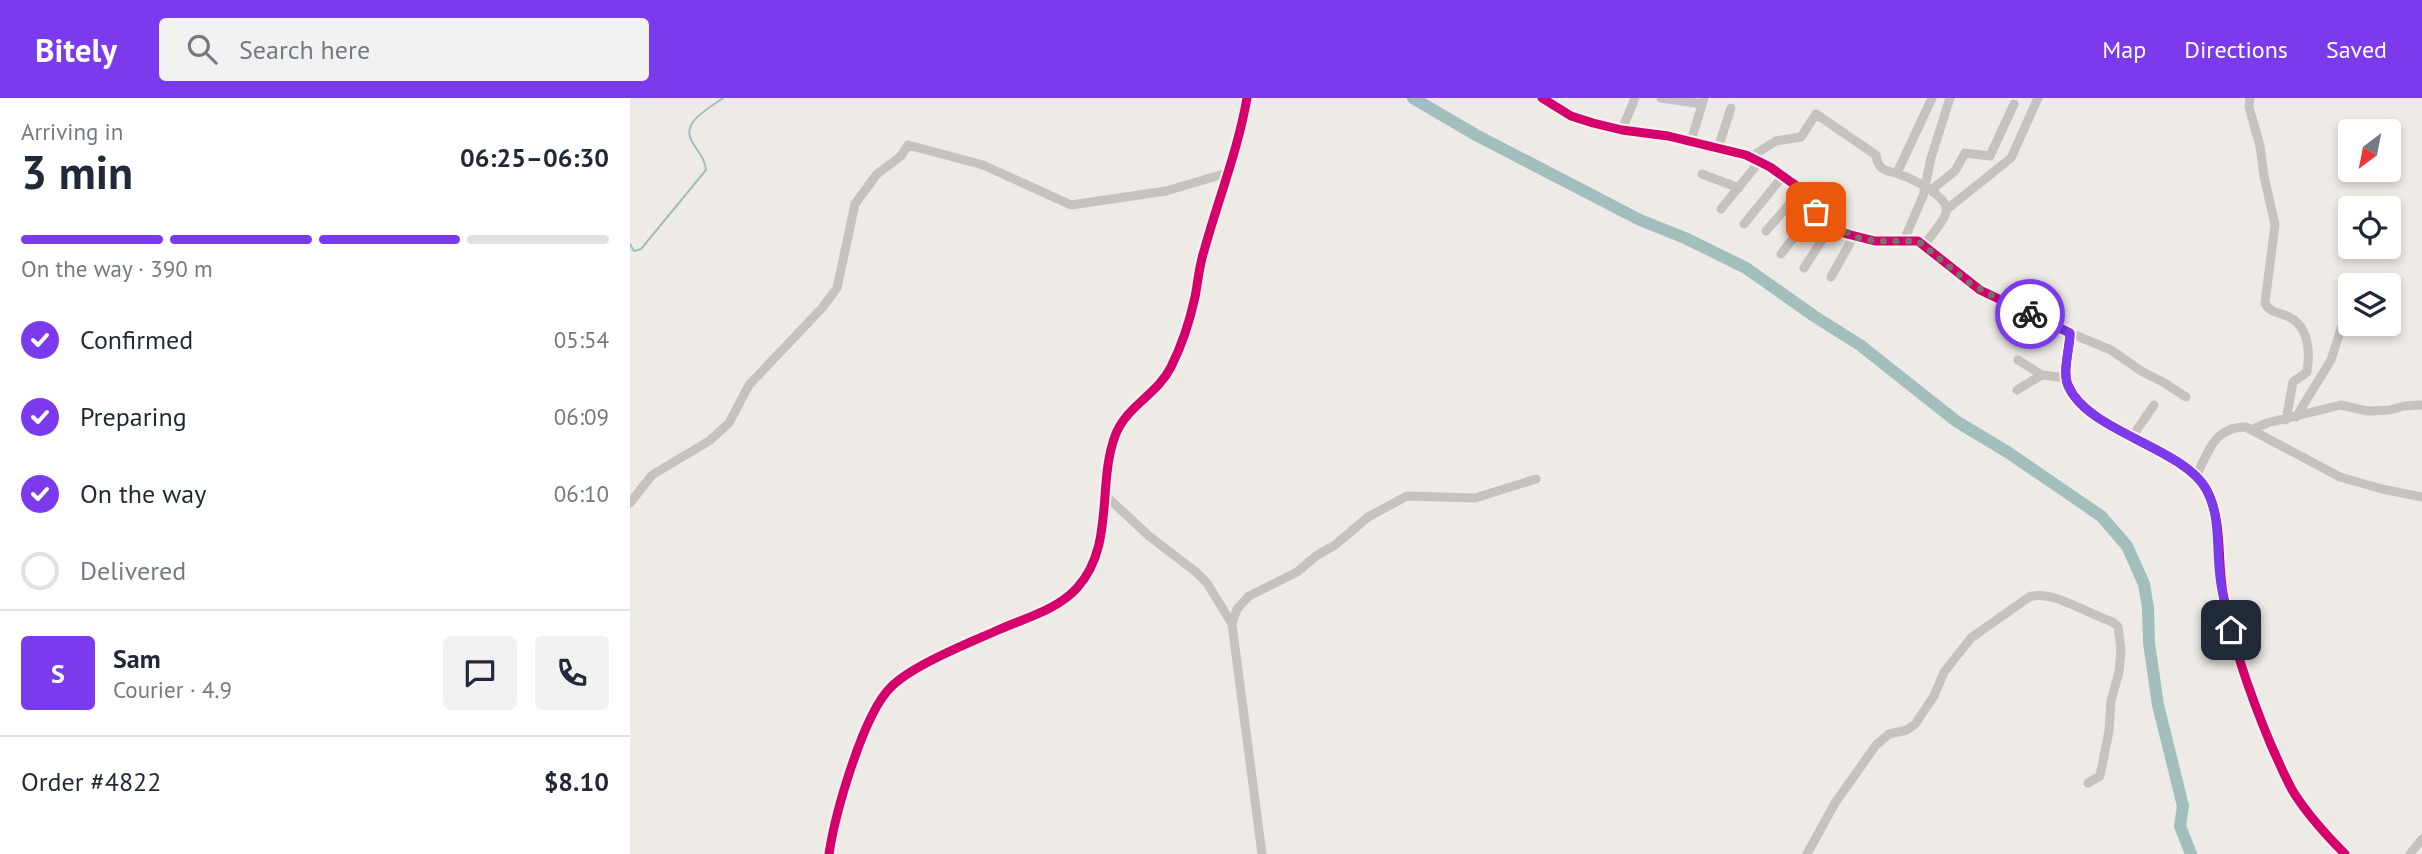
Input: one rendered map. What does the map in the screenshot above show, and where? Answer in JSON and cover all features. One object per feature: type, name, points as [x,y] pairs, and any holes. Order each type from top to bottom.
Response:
[{"type":"street","points":[[829,854],[836,813],[870,721],[886,693],[903,678],[956,649],[1039,613],[1068,597],[1090,571],[1102,530],[1112,448],[1125,416],[1162,381],[1174,359],[1195,298],[1199,269],[1247,98]]},
{"type":"street","points":[[1542,98],[1571,116],[1622,130],[1692,141],[1755,159],[1801,191],[1821,218],[1831,226],[1874,241],[1918,241],[1982,292],[2110,350],[2186,397]]},
{"type":"street","points":[[1622,130],[1635,98]]},
{"type":"street","points":[[1661,98],[1703,101],[1692,141]]},
{"type":"street","points":[[1897,173],[1932,98]]},
{"type":"street","points":[[1904,240],[1927,189],[1951,98]]},
{"type":"street","points":[[1924,245],[1946,210],[2011,158],[2038,98]]},
{"type":"street","points":[[2250,98],[2249,107],[2260,146],[2275,225],[2265,303],[2271,311],[2297,322],[2304,331],[2307,344],[2307,372],[2293,382],[2291,419]]},
{"type":"street","points":[[1927,189],[1955,171],[1965,153],[1990,156],[2014,104]]},
{"type":"street","points":[[1718,148],[1731,108]]},
{"type":"street","points":[[1721,209],[1739,188],[1755,159],[1776,141],[1801,137],[1816,114],[1876,155],[1878,163],[1885,171],[1897,173],[1940,197],[1946,210]]},
{"type":"street","points":[[630,503],[652,475],[709,442],[729,423],[748,385],[822,309],[836,288],[855,204],[877,174],[901,156],[908,145],[983,165],[1071,205],[1166,191],[1227,173]]},
{"type":"street","points":[[1702,174],[1739,188]]},
{"type":"street","points":[[1744,224],[1783,176]]},
{"type":"street","points":[[1766,231],[1801,191]]},
{"type":"street","points":[[1781,254],[1815,210]]},
{"type":"street","points":[[1804,268],[1831,226]]},
{"type":"street","points":[[1831,277],[1854,236]]},
{"type":"street","points":[[2070,333],[2068,385],[2087,411],[2170,458],[2196,476],[2205,487],[2217,529],[2220,576],[2226,609],[2259,715],[2293,791],[2314,820],[2345,854]]},
{"type":"street","points":[[2291,419],[2331,360],[2339,336]]},
{"type":"street","points":[[2018,360],[2042,374],[2067,378]]},
{"type":"street","points":[[2017,390],[2042,374]]},
{"type":"street","points":[[2132,437],[2154,405]]},
{"type":"street","points":[[2253,429],[2267,423],[2346,405],[2367,411],[2390,411],[2404,406],[2422,405]]},
{"type":"street","points":[[2196,476],[2219,435],[2231,428],[2246,426],[2340,477],[2422,497]]},
{"type":"street","points":[[1262,854],[1233,624],[1237,609],[1249,596],[1297,572],[1368,517],[1407,496],[1475,498],[1536,479]]},
{"type":"street","points":[[1105,496],[1149,536],[1196,572],[1207,583],[1233,624]]},
{"type":"street","points":[[1807,854],[1835,803],[1876,745],[1889,734],[1907,730],[1915,724],[1934,696],[1944,672],[1971,638],[2036,594],[2055,598],[2113,622],[2118,627],[2121,650],[2119,672],[2111,701],[2109,731],[2099,776],[2088,782]]},
{"type":"street","points":[[2410,854],[2422,839]]},
{"type":"waterway","points":[[630,244],[634,251],[641,249],[706,170],[690,137],[690,130],[696,118],[723,98]]},
{"type":"waterway","points":[[1413,98],[1476,135],[1640,220],[1685,238],[1746,268],[1860,345],[1956,421],[2009,453],[2101,516],[2127,546],[2144,584],[2158,705],[2183,806],[2180,826],[2191,854]]},
{"type":"cycle path","points":[[829,854],[837,815],[861,741],[870,719],[891,687],[942,655],[1060,602],[1077,588],[1089,571],[1101,534],[1107,475],[1115,436],[1126,416],[1165,377],[1178,351],[1191,315],[1202,257],[1233,156],[1247,98]]},
{"type":"cycle path","points":[[1542,98],[1571,116],[1593,123],[1668,136],[1746,155],[1770,167],[1798,187],[1820,218],[1834,228],[1875,241],[1918,241],[1980,290],[2070,333],[2066,379],[2078,401],[2113,427],[2177,462],[2194,474],[2206,489],[2215,513],[2221,580],[2227,612],[2256,708],[2294,793],[2318,825],[2345,854]]},
{"type":"way so far","points":[[1816,212],[1827,223],[1859,238],[1874,241],[1918,241],[1982,292],[2030,314]]},
{"type":"route","points":[[2030,314],[2070,333],[2066,374],[2068,385],[2087,411],[2170,458],[2196,476],[2205,487],[2217,529],[2220,576],[2231,630]]}]
